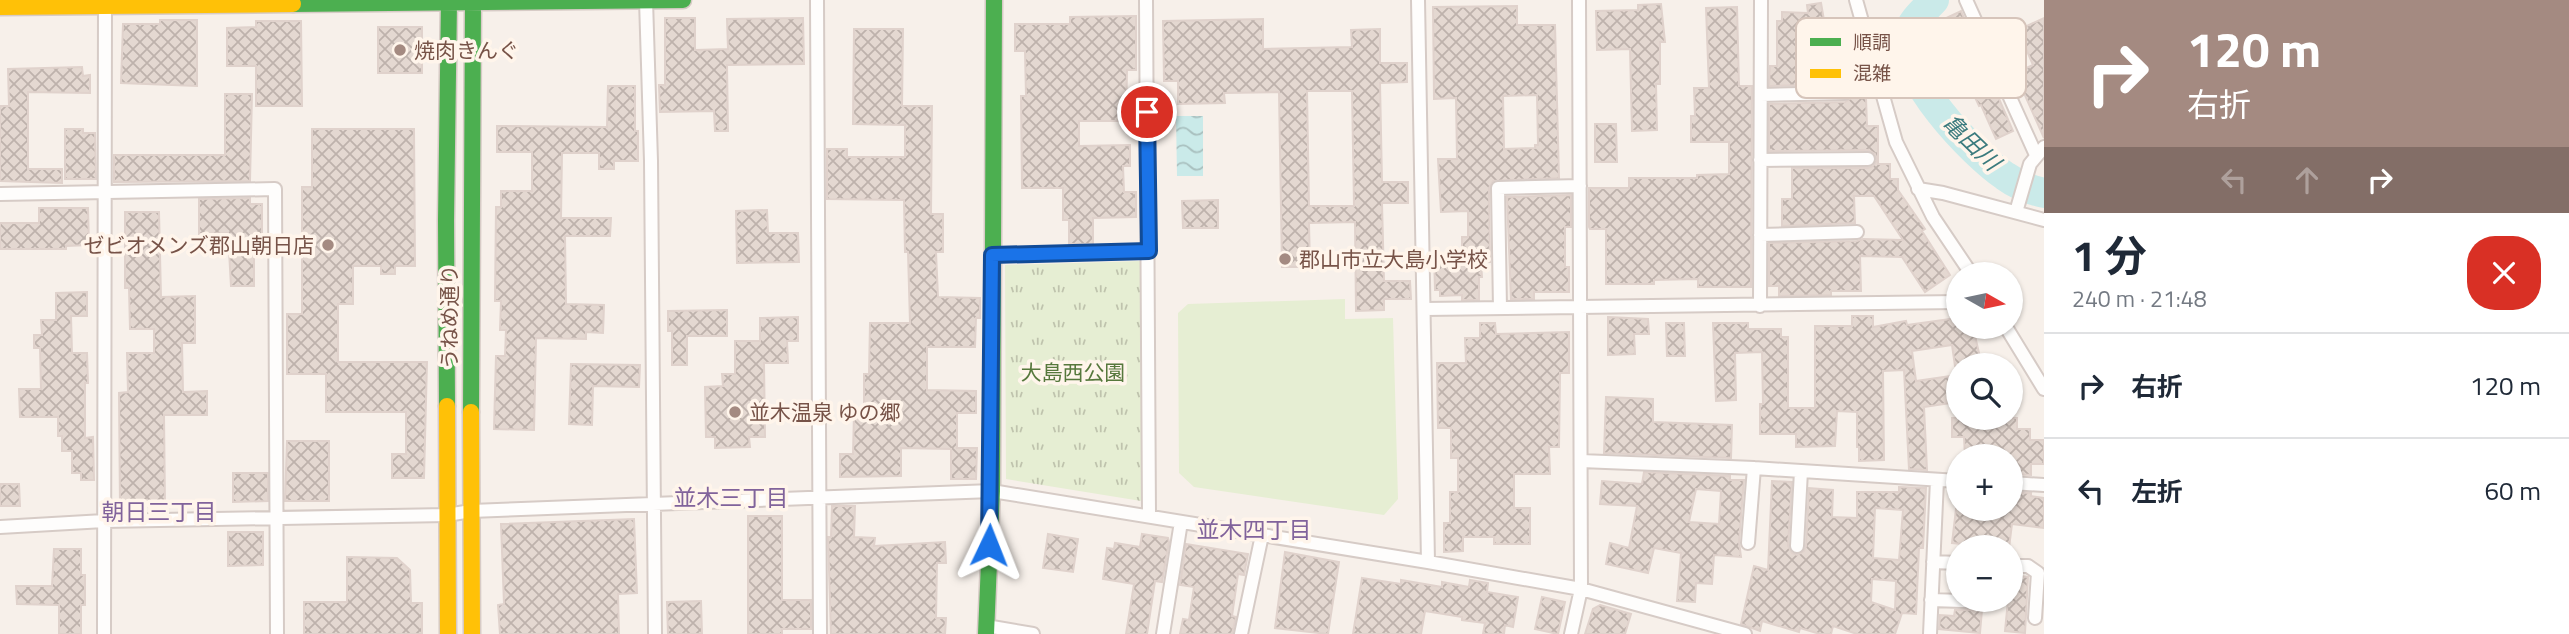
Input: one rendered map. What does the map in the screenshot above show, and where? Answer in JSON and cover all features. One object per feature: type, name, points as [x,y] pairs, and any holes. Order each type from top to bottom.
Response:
[{"type":"street","name":"うねめ通り","points":[[472,634],[470,297],[473,0]]},
{"type":"street","points":[[646,0],[651,161],[655,634]]},
{"type":"street","points":[[0,6],[683,0]]},
{"type":"street","points":[[817,0],[820,634]]},
{"type":"street","points":[[994,0],[992,491],[986,630],[1033,634]]},
{"type":"street","points":[[1146,0],[1149,516]]},
{"type":"street","points":[[1418,0],[1428,562]]},
{"type":"street","points":[[1571,634],[1581,589],[1579,0]]},
{"type":"street","points":[[1760,306],[1761,0]]},
{"type":"street","points":[[1856,0],[1861,18]]},
{"type":"street","points":[[1966,0],[1974,18]]},
{"type":"street","name":"うねめ通り","points":[[448,634],[446,220],[449,1]]},
{"type":"street","points":[[104,634],[105,3]]},
{"type":"street","points":[[1761,95],[1796,94]]},
{"type":"street","points":[[1884,98],[1896,142],[1918,188],[1933,217],[1963,262]]},
{"type":"street","points":[[2011,98],[2037,156],[2016,212]]},
{"type":"street","points":[[1760,160],[1868,159]]},
{"type":"street","points":[[1500,308],[1498,188],[1580,186]]},
{"type":"street","points":[[1918,188],[1943,192],[2044,220]]},
{"type":"street","points":[[0,194],[275,189],[277,634]]},
{"type":"street","points":[[1760,235],[1857,232]]},
{"type":"street","points":[[992,255],[1149,251]]},
{"type":"street","points":[[1425,309],[1946,302]]},
{"type":"street","points":[[2014,340],[2044,389]]},
{"type":"street","points":[[1581,461],[1754,468],[1946,480]]},
{"type":"street","points":[[1748,543],[1754,468]]},
{"type":"street","points":[[1797,546],[1801,471]]},
{"type":"street","points":[[1930,634],[1937,480]]},
{"type":"street","points":[[2023,484],[2044,485]]},
{"type":"street","points":[[0,527],[104,521],[447,515],[471,511],[992,491],[1581,589],[1745,634]]},
{"type":"street","points":[[1163,634],[1181,522]]},
{"type":"street","points":[[1241,634],[1262,535]]},
{"type":"street","points":[[1933,562],[1946,563]]},
{"type":"street","points":[[2023,566],[2028,566],[2038,573],[2035,618]]},
{"type":"street","points":[[1931,600],[1946,601]]},
{"type":"green space","name":"大島西公園","points":[[1141,261],[1141,501],[1006,479],[1005,265]]},
{"type":"green space","points":[[1345,299],[1345,319],[1393,318],[1398,499],[1384,515],[1194,487],[1179,473],[1178,313],[1188,304]]},
{"type":"water","points":[[1176,116],[1203,116],[1203,176],[1177,176]]},
{"type":"building","points":[[1821,3],[1824,18],[1796,18],[1796,85],[1769,86],[1770,66],[1777,66],[1777,21],[1782,21],[1782,12],[1808,13],[1807,5]]},
{"type":"building","points":[[1661,4],[1665,42],[1660,42],[1660,84],[1656,84],[1657,130],[1632,131],[1630,49],[1597,50],[1596,11],[1638,10],[1638,5]]},
{"type":"building","points":[[1517,6],[1517,25],[1555,25],[1559,178],[1493,181],[1489,188],[1490,262],[1481,262],[1479,300],[1462,300],[1462,295],[1440,296],[1440,290],[1435,290],[1434,254],[1462,253],[1462,237],[1468,237],[1468,211],[1441,212],[1438,159],[1457,159],[1456,98],[1434,99],[1433,7]],"holes":[[[1537,95],[1538,145],[1535,145],[1535,148],[1504,149],[1503,96]]]},
{"type":"building","points":[[1737,7],[1739,86],[1752,86],[1751,287],[1698,287],[1698,279],[1654,280],[1654,284],[1606,284],[1606,229],[1589,227],[1589,188],[1629,188],[1629,178],[1697,178],[1697,175],[1729,174],[1729,142],[1691,142],[1691,116],[1695,116],[1694,88],[1709,88],[1706,8]]},
{"type":"building","points":[[1961,11],[1964,18],[1946,18]]},
{"type":"building","points":[[1136,16],[1136,70],[1127,70],[1126,121],[1079,121],[1079,146],[1130,145],[1130,166],[1123,166],[1124,192],[1136,192],[1136,217],[1093,218],[1093,244],[1069,244],[1069,220],[1063,220],[1063,188],[1022,188],[1021,96],[1026,96],[1025,51],[1015,51],[1015,24],[1070,24],[1070,17]]},
{"type":"building","points":[[665,18],[695,18],[695,50],[728,49],[727,19],[803,18],[804,64],[727,65],[728,131],[715,131],[714,111],[660,112],[659,85],[665,85]]},
{"type":"building","points":[[2044,18],[2044,138],[2026,98],[2026,68],[2033,65],[2026,49],[2026,26]]},
{"type":"building","points":[[1263,19],[1263,49],[1352,47],[1351,30],[1380,29],[1380,63],[1407,63],[1407,82],[1380,83],[1382,182],[1408,182],[1408,203],[1382,203],[1384,281],[1410,281],[1411,299],[1384,299],[1384,310],[1356,311],[1355,222],[1309,223],[1310,267],[1282,267],[1279,92],[1224,93],[1225,103],[1178,104],[1178,81],[1164,81],[1163,21]],"holes":[[[1307,91],[1352,91],[1354,206],[1309,206]]]},
{"type":"building","points":[[160,20],[197,20],[197,86],[121,83],[123,24],[160,24]]},
{"type":"building","points":[[256,21],[301,21],[302,106],[256,106],[256,66],[227,66],[227,28],[256,27]]},
{"type":"building","name":"焼肉きんぐ","points":[[378,27],[422,27],[422,73],[378,73]]},
{"type":"building","points":[[854,29],[903,29],[902,106],[932,106],[931,214],[943,214],[943,252],[936,252],[938,297],[980,298],[980,318],[976,318],[975,347],[927,347],[927,390],[976,391],[976,413],[957,413],[957,448],[977,448],[976,479],[951,479],[951,449],[901,448],[901,476],[840,477],[840,454],[853,454],[854,413],[864,413],[864,374],[869,374],[870,323],[910,323],[904,200],[827,199],[827,149],[847,149],[847,157],[905,157],[905,125],[853,124]]},
{"type":"building","points":[[82,67],[83,76],[90,75],[90,93],[28,92],[28,169],[62,169],[62,183],[0,181],[0,106],[9,106],[8,69]]},
{"type":"building","points":[[608,86],[635,86],[638,161],[614,161],[614,169],[599,169],[599,153],[562,153],[561,218],[611,218],[610,236],[565,236],[566,304],[604,305],[603,333],[586,332],[586,339],[536,338],[534,430],[494,429],[496,356],[505,356],[506,330],[500,330],[501,301],[495,301],[496,207],[501,207],[501,191],[532,191],[532,152],[497,152],[497,126],[607,127]]},
{"type":"building","points":[[225,94],[252,94],[250,181],[114,182],[114,155],[225,155]]},
{"type":"building","points":[[1851,98],[1866,98],[1867,126],[1878,126],[1878,164],[1890,164],[1890,179],[1898,179],[1898,190],[1925,229],[1922,231],[1946,269],[1946,278],[1925,292],[1902,257],[1860,256],[1861,291],[1831,291],[1831,295],[1779,296],[1779,286],[1769,286],[1769,243],[1903,240],[1874,196],[1854,196],[1855,223],[1782,226],[1782,199],[1792,199],[1792,168],[1868,168],[1877,160],[1875,154],[1868,150],[1769,151],[1769,104],[1845,102]]},
{"type":"building","points":[[1975,98],[1999,98],[2013,131],[1996,139],[1981,105],[1979,106]]},
{"type":"building","points":[[1595,124],[1616,124],[1617,162],[1595,162]]},
{"type":"building","points":[[65,129],[83,129],[83,133],[95,133],[96,179],[65,179]]},
{"type":"building","points":[[312,129],[414,129],[415,266],[395,266],[395,274],[381,274],[381,266],[353,266],[353,304],[338,304],[338,362],[427,362],[424,478],[392,478],[392,454],[406,454],[406,412],[326,412],[326,374],[287,374],[287,314],[302,314],[302,187],[312,187]]},
{"type":"building","points":[[1571,195],[1571,227],[1565,227],[1565,267],[1569,267],[1569,292],[1534,292],[1534,299],[1511,299],[1507,197]]},
{"type":"building","points":[[250,198],[250,204],[262,204],[262,252],[254,252],[254,286],[231,286],[228,233],[199,234],[199,199]]},
{"type":"building","points":[[1218,200],[1218,228],[1183,228],[1182,201]]},
{"type":"building","points":[[39,208],[88,208],[89,245],[66,246],[66,249],[0,249],[0,223],[39,223]]},
{"type":"building","points":[[767,210],[768,233],[798,233],[799,262],[737,263],[736,211]]},
{"type":"building","points":[[125,212],[159,212],[161,297],[195,296],[195,343],[182,343],[183,392],[207,391],[207,415],[164,415],[165,506],[120,507],[119,393],[128,392],[127,353],[154,353],[154,329],[130,329],[129,288],[125,288]]},
{"type":"building","points":[[87,292],[87,316],[71,316],[72,353],[87,353],[85,438],[93,437],[94,480],[81,480],[81,473],[72,473],[72,451],[62,451],[62,436],[58,436],[58,417],[20,417],[19,389],[41,389],[40,348],[34,348],[34,335],[42,335],[41,320],[56,320],[56,293]]},
{"type":"building","points":[[727,310],[727,336],[687,336],[687,365],[672,365],[672,331],[668,331],[668,311]]},
{"type":"building","points":[[1852,316],[1873,316],[1873,327],[1906,321],[1907,325],[1946,320],[1946,340],[1976,340],[1979,353],[1953,353],[1952,345],[1912,351],[1916,381],[1946,377],[1946,404],[1924,407],[1927,470],[1909,469],[1904,370],[1883,371],[1884,460],[1859,461],[1857,412],[1837,411],[1835,446],[1796,447],[1796,434],[1760,434],[1760,404],[1763,404],[1762,352],[1735,353],[1736,400],[1716,401],[1713,323],[1748,323],[1748,329],[1781,329],[1781,337],[1788,337],[1788,408],[1815,408],[1815,326],[1852,326]]},
{"type":"building","name":"並木温泉 ゆの郷","points":[[798,317],[798,341],[787,341],[788,363],[764,363],[765,437],[749,437],[750,447],[715,448],[715,437],[706,437],[705,387],[723,386],[722,374],[735,374],[735,341],[760,341],[760,318]]},
{"type":"building","points":[[1608,317],[1648,319],[1649,334],[1634,334],[1635,354],[1608,355]]},
{"type":"building","points":[[1480,323],[1495,323],[1496,334],[1569,332],[1569,373],[1560,373],[1559,447],[1549,447],[1550,474],[1514,474],[1514,508],[1530,508],[1530,544],[1494,544],[1494,537],[1463,537],[1463,551],[1444,552],[1444,523],[1450,523],[1450,492],[1458,492],[1458,458],[1451,458],[1451,428],[1438,428],[1437,363],[1466,363],[1465,338],[1480,338]]},
{"type":"building","points":[[1666,323],[1684,323],[1685,356],[1667,356]]},
{"type":"building","points":[[571,364],[640,365],[639,387],[593,386],[592,425],[569,424]]},
{"type":"building","points":[[1606,397],[1653,399],[1653,422],[1732,425],[1731,458],[1604,453]]},
{"type":"building","points":[[2030,429],[2030,440],[2044,440],[2044,464],[2031,464],[2031,475],[2023,475],[2023,444],[1964,444],[1964,437],[1952,437],[1952,430]]},
{"type":"building","points":[[287,441],[329,441],[329,501],[285,501]]},
{"type":"building","points":[[1644,472],[1730,476],[1730,480],[1744,480],[1739,542],[1741,557],[1714,555],[1712,584],[1696,583],[1695,602],[1677,601],[1681,553],[1654,548],[1648,573],[1606,564],[1610,543],[1629,548],[1637,506],[1600,504],[1602,481],[1642,484]],"holes":[[[1696,489],[1721,491],[1719,524],[1689,522]]]},
{"type":"building","points":[[233,473],[268,473],[268,501],[233,502]]},
{"type":"building","points":[[1772,481],[1792,482],[1788,546],[1792,553],[1797,555],[1804,551],[1806,546],[1809,488],[1833,490],[1832,517],[1857,518],[1857,492],[1899,492],[1899,487],[1926,488],[1923,548],[1919,548],[1916,614],[1902,613],[1895,634],[1857,634],[1833,626],[1831,634],[1800,628],[1799,632],[1762,621],[1760,631],[1741,624],[1754,566],[1768,570]],"holes":[[[1875,508],[1903,510],[1899,560],[1873,558]],[[1872,579],[1896,581],[1895,610],[1871,602]]]},
{"type":"building","points":[[0,484],[19,484],[20,506],[0,506]]},
{"type":"building","points":[[2023,493],[2044,498],[2044,528],[2012,524],[2011,535],[1953,535],[1955,521],[2023,521]]},
{"type":"building","points":[[832,506],[855,506],[854,537],[875,538],[874,546],[945,542],[946,563],[937,563],[936,618],[946,618],[945,634],[831,634],[828,537],[831,537]]},
{"type":"building","points":[[748,516],[782,516],[782,600],[811,600],[811,629],[782,629],[782,634],[748,634]]},
{"type":"building","points":[[634,519],[637,593],[618,594],[619,634],[500,634],[498,605],[504,604],[501,524]]},
{"type":"building","points":[[228,532],[263,532],[263,565],[228,566]]},
{"type":"building","points":[[1048,534],[1078,539],[1073,572],[1043,568]]},
{"type":"building","points":[[1142,534],[1168,538],[1169,542],[1162,582],[1155,581],[1147,634],[1126,634],[1134,584],[1103,579],[1107,548],[1114,549],[1115,543],[1140,547]]},
{"type":"building","points":[[1186,544],[1248,554],[1244,575],[1238,574],[1232,616],[1236,617],[1232,634],[1180,634],[1183,619],[1189,620],[1194,587],[1180,585]]},
{"type":"building","points":[[54,549],[81,549],[81,575],[85,575],[85,605],[81,605],[81,634],[59,634],[59,605],[17,604],[16,586],[52,586]]},
{"type":"building","points":[[1285,552],[1339,562],[1328,634],[1275,628]]},
{"type":"building","points":[[347,557],[397,558],[410,570],[411,603],[422,603],[422,634],[304,634],[304,602],[347,602]]},
{"type":"building","points":[[2023,576],[2028,577],[2025,633],[2005,631],[2007,612],[2023,612]]},
{"type":"building","points":[[1362,578],[1401,584],[1401,580],[1442,587],[1442,582],[1469,587],[1470,580],[1488,583],[1487,592],[1518,597],[1513,627],[1505,625],[1504,634],[1483,634],[1485,623],[1425,611],[1421,634],[1353,634]]},
{"type":"building","points":[[1542,597],[1565,602],[1558,634],[1535,629]]},
{"type":"building","points":[[701,601],[702,634],[668,634],[667,602]]},
{"type":"building","points":[[1600,605],[1631,614],[1625,634],[1585,634],[1593,609]]},
{"type":"building","points":[[1955,612],[1982,612],[1980,633],[1939,629],[1940,615],[1954,616]]},
{"type":"waterway","name":"亀田川","points":[[1918,18],[1934,0]]},
{"type":"waterway","name":"亀田川","points":[[1930,98],[1957,132],[1991,165],[2014,182],[2044,193]]},
{"type":"traffic: fast","points":[[447,406],[449,0]]},
{"type":"traffic: fast","points":[[471,412],[473,0]]},
{"type":"traffic: fast","points":[[293,4],[683,0]]},
{"type":"traffic: fast","points":[[986,634],[992,491],[994,0]]},
{"type":"traffic: slow","points":[[0,7],[293,4]]},
{"type":"traffic: slow","points":[[447,406],[448,634]]},
{"type":"traffic: slow","points":[[471,412],[472,634]]},
{"type":"place","name":"焼肉きんぐ","points":[[400,50]]},
{"type":"place","name":"ゼビオメンズ郡山朝日店","points":[[328,245]]},
{"type":"place","name":"郡山市立大島小学校","points":[[1285,259]]},
{"type":"place","name":"並木温泉 ゆの郷","points":[[735,412]]},
{"type":"district","name":"並木三丁目","points":[[731,497]]},
{"type":"district","name":"朝日三丁目","points":[[159,511]]},
{"type":"district","name":"並木四丁目","points":[[1254,529]]},
{"type":"route","points":[[989,545],[992,491],[992,255],[1149,251],[1147,112]]}]
